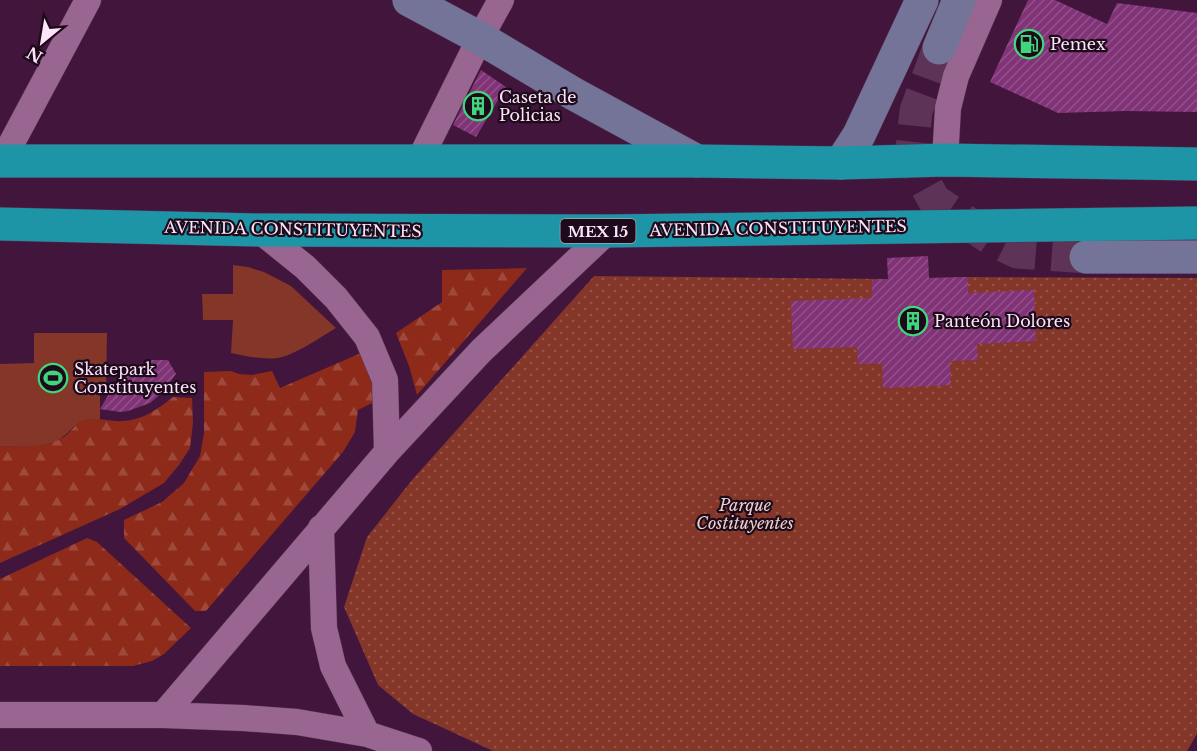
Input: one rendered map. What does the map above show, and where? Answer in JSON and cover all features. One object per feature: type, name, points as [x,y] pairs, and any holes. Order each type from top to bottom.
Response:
[{"type":"highway","points":[[1,161],[841,163],[945,160],[1197,164]]},
{"type":"highway","name":"AVENIDA CONSTITUYENTES","points":[[0,224],[259,230],[608,231],[1197,223]]},
{"type":"street","points":[[1,161],[88,0]]},
{"type":"street","points":[[409,0],[697,161]]},
{"type":"street","points":[[419,161],[501,0]]},
{"type":"street","points":[[841,163],[859,135],[922,0]]},
{"type":"street","points":[[939,48],[959,0]]},
{"type":"street","points":[[945,160],[948,108],[956,76],[989,0]]},
{"type":"street","points":[[259,230],[305,267],[336,298],[367,337],[386,380],[387,452]]},
{"type":"street","points":[[163,715],[387,452],[481,351],[608,231]]},
{"type":"street","points":[[1086,257],[1197,257]]},
{"type":"street","points":[[321,528],[324,628],[333,666],[367,734]]},
{"type":"street","points":[[0,715],[163,715],[297,722],[367,734],[419,751]]},
{"type":"green space","points":[[233,265],[264,272],[291,286],[336,328],[300,350],[278,358],[260,358],[231,353],[233,320],[203,320],[202,294],[233,294]]},
{"type":"green space","points":[[527,268],[417,395],[396,333],[442,302],[442,270]]},
{"type":"green space","name":"Parque Costituyentes","points":[[594,276],[888,279],[1197,278],[1197,734],[1187,751],[493,751],[413,714],[378,685],[344,607],[367,537],[412,480]]},
{"type":"green space","name":"Skatepark Constituyentes","points":[[34,333],[107,333],[106,393],[100,393],[100,420],[82,421],[62,438],[46,445],[0,446],[0,364],[34,363]]},
{"type":"green space","points":[[361,353],[375,385],[378,400],[358,410],[355,432],[343,452],[206,611],[195,611],[124,538],[124,520],[162,502],[184,483],[200,456],[204,433],[204,372],[231,371],[252,375],[272,371],[280,388]]},
{"type":"green space","points":[[173,397],[192,398],[193,423],[190,448],[164,483],[120,509],[0,563],[0,446],[33,446],[57,441],[82,421],[90,419],[123,421],[137,419],[156,410]]},
{"type":"green space","points":[[87,538],[97,542],[191,628],[164,654],[152,661],[133,666],[0,666],[0,579]]},
{"type":"building","points":[[1028,0],[1055,0],[1107,24],[1117,3],[1197,13],[1197,112],[1058,113],[990,82]]},
{"type":"building","name":"Caseta de Policias","points":[[481,70],[506,87],[476,137],[453,125]]},
{"type":"building","name":"Panteón Dolores","points":[[928,256],[929,278],[968,277],[968,293],[1034,290],[1036,341],[977,344],[978,360],[950,361],[951,385],[883,388],[882,363],[858,364],[857,347],[793,349],[791,301],[872,298],[872,280],[888,279],[887,258]]},
{"type":"building","points":[[152,360],[168,360],[176,374],[162,393],[150,403],[128,411],[100,409],[119,377]]},
{"type":"tunnel","points":[[939,48],[916,111],[912,150],[923,180],[934,200],[993,240],[1017,252],[1086,257]]},
{"type":"place","name":"Pemex","points":[[1029,44]]},
{"type":"place","name":"Caseta de Policias","points":[[478,106]]},
{"type":"place","name":"Panteón Dolores","points":[[913,321]]},
{"type":"place","name":"Skatepark Constituyentes","points":[[53,378]]}]
